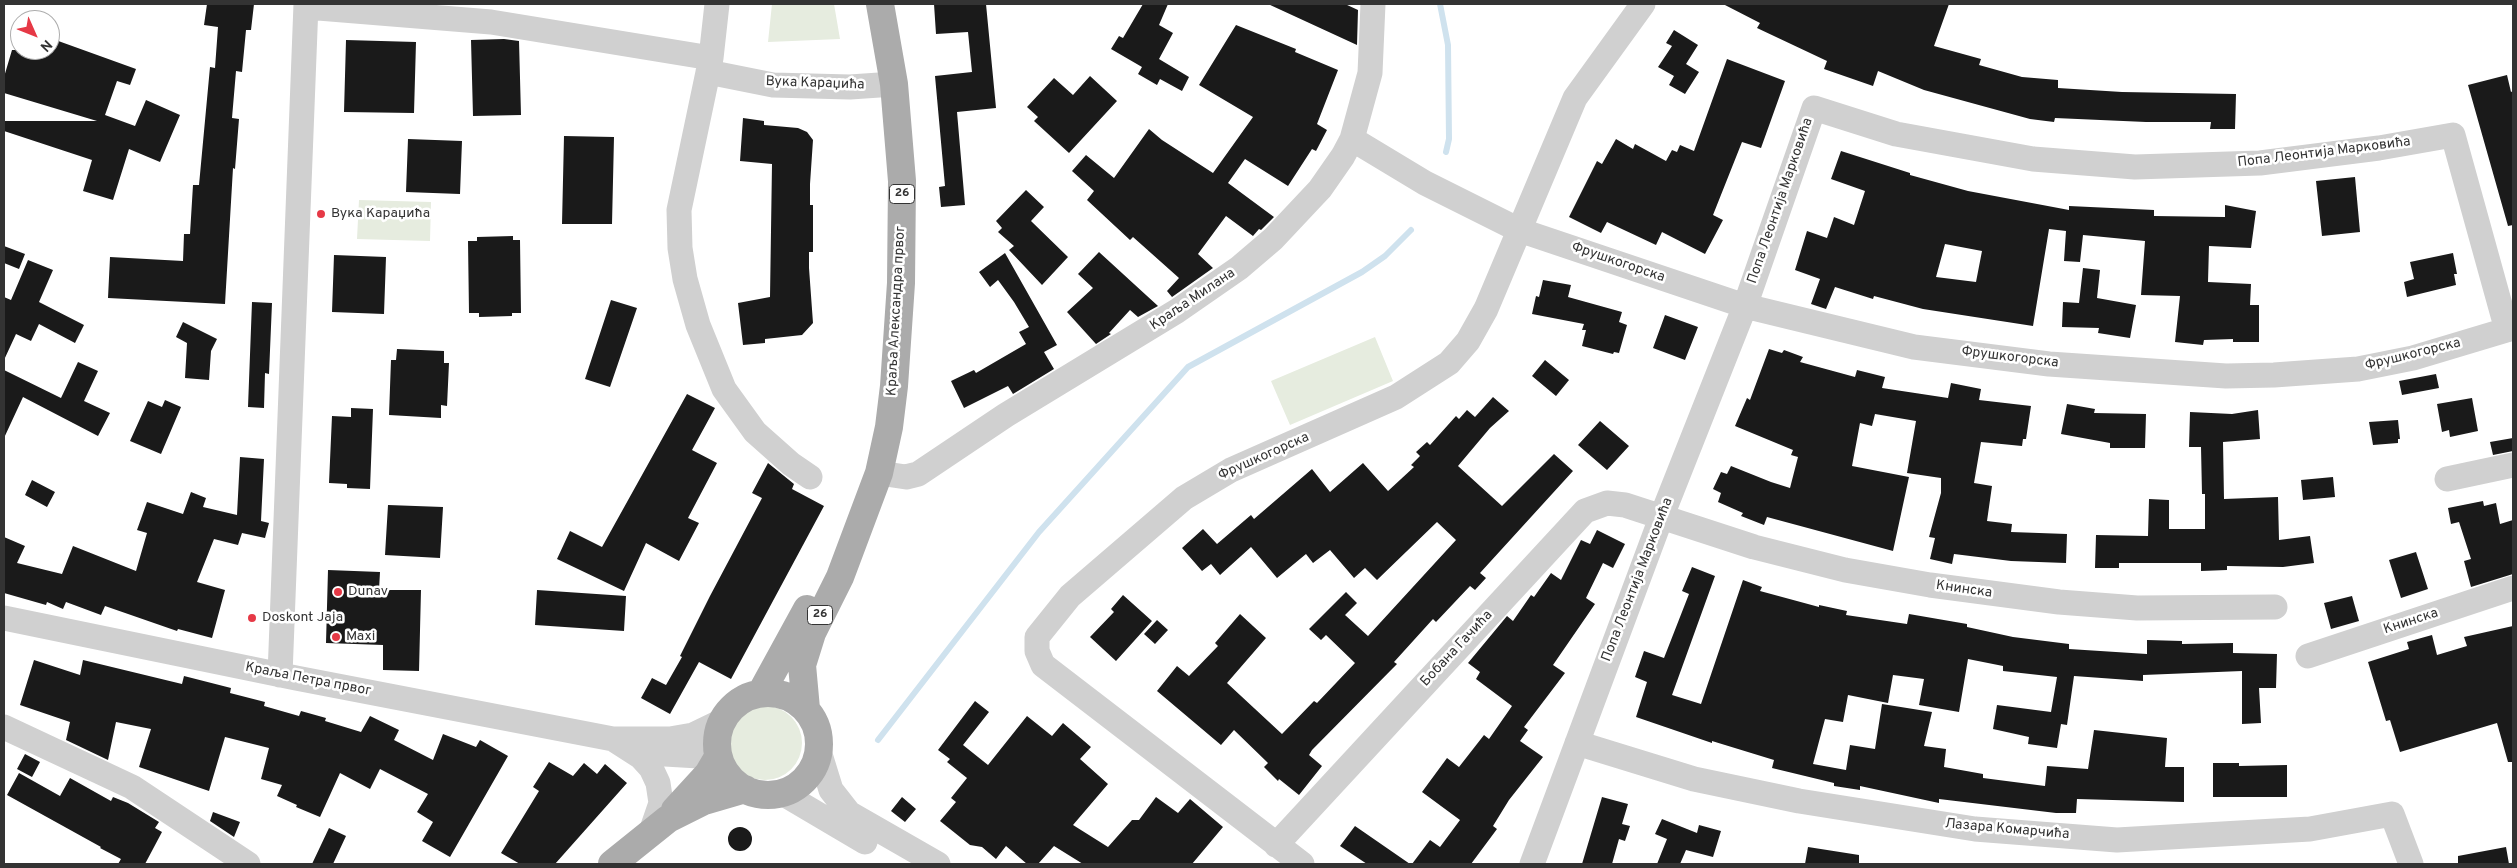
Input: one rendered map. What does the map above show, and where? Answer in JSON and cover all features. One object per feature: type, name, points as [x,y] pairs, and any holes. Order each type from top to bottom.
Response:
[{"type":"main road","name":"Краља Александра првог","points":[[660,826],[704,802],[745,789],[763,794],[782,792],[802,781],[810,771],[818,748],[816,728],[806,710],[802,665],[812,633],[840,577],[879,473],[891,414],[901,283],[902,180],[894,84],[880,4]]},
{"type":"main road","name":"Краља Александра првог","points":[[761,693],[827,574],[860,525]]},
{"type":"main road","points":[[745,789],[733,781],[724,770],[718,755],[717,737],[722,721],[738,702],[761,693],[785,696],[806,710]]},
{"type":"main road","name":"Краља Александра првог","points":[[612,864],[660,826],[711,770],[718,755]]},
{"type":"street","points":[[717,4],[709,65],[679,210],[680,248],[686,279],[698,325],[715,370],[728,396],[755,432],[791,464],[810,477]]},
{"type":"street","name":"Краља Милана","points":[[879,473],[906,477],[918,474],[1006,415],[1143,334],[1239,268],[1273,239],[1320,190],[1352,139],[1370,73],[1373,4]]},
{"type":"street","name":"Фрушкогорска","points":[[1276,845],[1043,665],[1037,651],[1038,637],[1070,596],[1184,498],[1231,470],[1396,397],[1449,363],[1468,341],[1486,309],[1575,98],[1642,4]]},
{"type":"street","name":"Вука Караџића","points":[[280,675],[306,5],[491,22],[709,65],[773,85],[850,87],[894,84]]},
{"type":"street","name":"Попа Леонтија Марковића","points":[[1532,864],[1661,518],[1745,306],[1814,108],[1896,134],[2033,159],[2135,167],[2260,163],[2379,148],[2453,135],[2510,329]]},
{"type":"street","name":"Фрушкогорска","points":[[1352,139],[1425,183],[1519,230],[1745,306],[1914,346],[2049,364],[2226,376],[2358,369],[2413,358],[2510,329]]},
{"type":"street","points":[[2448,479],[2513,465]]},
{"type":"street","name":"Бобана Гачића","points":[[1276,845],[1585,511],[1606,503],[1625,505],[1661,518]]},
{"type":"street","name":"Книнска","points":[[1661,518],[1754,547],[1845,570],[1939,587],[2050,601],[2137,608],[2275,607]]},
{"type":"street","name":"Книнска","points":[[2308,656],[2513,588]]},
{"type":"street","name":"Краља Петра првог","points":[[6,626],[280,675],[613,739],[665,754],[718,755]]},
{"type":"street","name":"Краља Петра првог","points":[[613,739],[670,739],[693,735],[722,721]]},
{"type":"street","points":[[4,727],[132,787],[248,864]]},
{"type":"street","points":[[613,739],[641,757],[651,768],[658,782],[661,803],[660,826]]},
{"type":"street","name":"Лазара Комарчића","points":[[1577,743],[1703,781],[1799,801],[1974,829],[2117,840],[2310,829],[2392,814],[2411,864]]},
{"type":"street","points":[[818,748],[831,790],[849,813],[938,864]]},
{"type":"street","points":[[782,792],[907,864]]},
{"type":"street","points":[[1276,845],[1302,864]]},
{"type":"shaded area","points":[[772,4],[834,4],[840,39],[768,42]]},
{"type":"shaded area","points":[[359,200],[431,202],[430,241],[357,239]]},
{"type":"shaded area","points":[[1375,337],[1393,381],[1290,425],[1271,381]]},
{"type":"shaded area","points":[[758,706],[772,706],[786,712],[796,722],[802,736],[800,757],[786,774],[772,780],[758,780],[744,774],[734,764],[728,750],[728,736],[734,722],[744,712]]},
{"type":"building","points":[[207,4],[254,4],[251,30],[246,30],[242,72],[236,71],[232,118],[239,119],[235,169],[233,168],[225,304],[108,298],[110,257],[183,261],[184,234],[190,234],[193,185],[199,185],[210,67],[215,68],[218,27],[204,25]]},
{"type":"building","points":[[934,4],[986,4],[996,108],[957,112],[965,205],[941,207],[939,187],[945,186],[935,76],[972,72],[968,32],[936,34]]},
{"type":"building","points":[[1143,4],[1168,4],[1159,25],[1173,33],[1159,59],[1189,77],[1182,91],[1160,79],[1157,85],[1138,74],[1142,67],[1111,49],[1119,36],[1123,38]]},
{"type":"building","points":[[1268,4],[1345,4],[1358,10],[1357,45]]},
{"type":"building","points":[[1723,4],[1949,4],[1934,46],[1981,59],[1979,65],[2022,77],[2058,80],[2058,88],[2122,92],[2236,94],[2235,129],[2210,129],[2211,122],[2146,122],[2055,118],[2054,122],[2030,119],[1924,90],[1878,71],[1873,86],[1824,69],[1827,61],[1757,28],[1760,23]]},
{"type":"building","points":[[1236,25],[1296,49],[1295,52],[1338,70],[1317,124],[1327,130],[1316,151],[1312,149],[1288,186],[1245,159],[1228,183],[1274,217],[1253,236],[1226,216],[1198,254],[1213,268],[1172,297],[1167,291],[1179,278],[1133,237],[1130,240],[1087,200],[1094,191],[1072,171],[1086,155],[1114,178],[1149,129],[1162,140],[1213,173],[1253,117],[1199,85]]},
{"type":"building","points":[[1674,30],[1698,45],[1686,64],[1699,72],[1685,94],[1669,85],[1674,76],[1658,67],[1672,46],[1666,43]]},
{"type":"building","points":[[504,39],[519,41],[521,115],[473,116],[471,40]]},
{"type":"building","points":[[346,40],[416,42],[414,113],[344,112]]},
{"type":"building","points":[[60,42],[136,69],[130,85],[117,81],[105,115],[135,126],[146,100],[180,115],[160,162],[129,149],[113,200],[83,191],[92,160],[4,131],[4,121],[97,121],[4,93],[4,77],[10,57],[10,60],[60,60]]},
{"type":"building","points":[[1727,59],[1785,81],[1761,148],[1742,142],[1713,215],[1723,220],[1705,254],[1662,232],[1656,245],[1607,222],[1601,233],[1569,217],[1597,161],[1602,164],[1616,139],[1633,149],[1635,144],[1666,161],[1672,150],[1677,152],[1680,145],[1694,151]]},
{"type":"building","points":[[2507,75],[2511,92],[2513,91],[2513,225],[2508,226],[2468,85]]},
{"type":"building","points":[[1090,76],[1117,101],[1069,153],[1034,121],[1038,117],[1027,107],[1054,78],[1073,95]]},
{"type":"building","points":[[743,118],[764,121],[764,125],[798,128],[807,132],[813,140],[810,205],[813,205],[813,252],[809,252],[809,268],[813,323],[802,335],[765,339],[765,343],[743,345],[738,303],[770,297],[772,164],[740,161]]},
{"type":"building","points":[[564,136],[614,137],[612,224],[562,224]]},
{"type":"building","points":[[408,139],[462,141],[460,194],[406,192]]},
{"type":"building","points":[[1841,151],[1910,173],[1910,175],[1968,191],[2069,210],[2069,206],[2154,210],[2154,216],[2225,217],[2225,205],[2256,211],[2251,248],[2209,246],[2208,282],[2251,284],[2250,305],[2259,305],[2259,342],[2233,342],[2233,339],[2204,340],[2203,345],[2175,342],[2180,296],[2141,295],[2145,241],[2083,235],[2080,262],[2064,261],[2066,231],[2049,229],[2033,326],[1923,309],[1874,296],[1873,299],[1835,287],[1826,309],[1811,304],[1820,279],[1795,270],[1807,231],[1827,238],[1834,217],[1854,225],[1865,191],[1831,179]],"holes":[[[1945,244],[1982,251],[1976,282],[1936,277]]]},
{"type":"building","points":[[2355,177],[2360,232],[2322,236],[2316,181]]},
{"type":"building","points":[[1026,190],[1044,207],[1031,221],[1068,257],[1042,285],[1009,250],[1014,246],[998,232],[1002,228],[996,221]]},
{"type":"building","points":[[513,236],[513,240],[520,240],[521,313],[512,313],[512,316],[479,317],[479,313],[469,313],[468,241],[477,241],[477,237]]},
{"type":"building","points":[[4,246],[25,254],[19,269],[4,263]]},
{"type":"building","points":[[1099,252],[1158,306],[1138,317],[1130,310],[1109,333],[1111,334],[1096,344],[1067,312],[1093,288],[1078,274]]},
{"type":"building","points":[[1005,253],[1057,345],[1044,352],[1054,369],[1013,394],[1008,386],[964,408],[951,381],[974,370],[976,373],[1026,344],[1019,332],[1029,327],[1014,302],[998,280],[990,287],[979,272]]},
{"type":"building","points":[[2453,253],[2457,274],[2454,274],[2456,285],[2407,297],[2404,282],[2414,279],[2410,262]]},
{"type":"building","points":[[334,255],[386,257],[384,314],[332,312]]},
{"type":"building","points":[[28,260],[53,270],[39,302],[84,325],[75,343],[39,324],[31,341],[16,334],[4,360],[4,297],[11,300]]},
{"type":"building","points":[[2083,268],[2100,270],[2097,298],[2136,305],[2130,338],[2098,333],[2099,328],[2062,327],[2063,302],[2079,303]]},
{"type":"building","points":[[1543,280],[1571,285],[1568,297],[1622,312],[1619,322],[1627,325],[1619,353],[1614,352],[1613,354],[1582,346],[1586,330],[1582,330],[1584,324],[1532,314],[1536,296],[1539,297]]},
{"type":"building","points":[[611,300],[637,308],[610,387],[585,379]]},
{"type":"building","points":[[252,302],[272,303],[269,374],[265,373],[264,408],[248,407]]},
{"type":"building","points":[[1665,315],[1698,327],[1685,360],[1653,348]]},
{"type":"building","points":[[183,322],[217,339],[211,351],[209,380],[185,378],[187,343],[176,337]]},
{"type":"building","points":[[397,349],[444,351],[444,363],[449,363],[447,406],[441,405],[441,418],[389,415],[391,360],[396,360]]},
{"type":"building","points":[[1769,349],[1782,353],[1784,350],[1803,357],[1800,362],[1855,377],[1857,370],[1885,377],[1882,388],[1948,398],[1951,383],[1981,389],[1979,400],[2031,406],[2026,439],[2023,439],[2022,446],[1981,442],[1974,483],[1992,486],[1987,521],[2012,524],[2011,532],[2067,534],[2066,563],[2011,561],[1954,554],[1952,564],[1930,559],[1935,538],[1929,537],[1941,493],[1941,478],[1907,473],[1916,421],[1875,414],[1872,426],[1860,423],[1852,466],[1909,477],[1893,551],[1767,517],[1764,525],[1741,516],[1743,513],[1718,502],[1721,493],[1713,489],[1721,472],[1727,474],[1731,466],[1790,488],[1798,457],[1791,455],[1793,450],[1735,426],[1747,398],[1750,400]]},
{"type":"building","points":[[1545,360],[1569,380],[1556,396],[1532,376]]},
{"type":"building","points":[[78,362],[98,371],[84,401],[110,413],[98,436],[23,397],[4,438],[4,370],[61,398]]},
{"type":"building","points":[[2436,374],[2439,388],[2402,395],[2399,381]]},
{"type":"building","points":[[687,394],[715,408],[692,450],[717,463],[688,518],[699,523],[679,561],[646,543],[624,591],[557,559],[570,531],[602,547]]},
{"type":"building","points":[[1493,397],[1509,411],[1490,428],[1458,466],[1502,506],[1554,454],[1573,471],[1480,573],[1486,578],[1475,590],[1470,586],[1436,622],[1433,619],[1394,662],[1397,664],[1312,750],[1309,755],[1322,766],[1299,795],[1279,779],[1278,781],[1264,767],[1268,763],[1234,730],[1221,745],[1157,691],[1177,666],[1189,676],[1218,646],[1215,643],[1240,614],[1266,638],[1227,683],[1282,734],[1314,701],[1317,703],[1355,663],[1326,635],[1321,640],[1309,629],[1346,592],[1357,603],[1345,615],[1368,636],[1456,540],[1437,522],[1377,580],[1365,568],[1354,578],[1330,550],[1313,563],[1306,554],[1277,578],[1251,547],[1220,575],[1211,564],[1202,571],[1182,548],[1203,529],[1217,544],[1251,515],[1254,519],[1312,469],[1330,492],[1363,463],[1388,491],[1414,467],[1411,465],[1420,456],[1416,452],[1427,442],[1430,445],[1456,416],[1459,419],[1467,410],[1475,417]]},
{"type":"building","points":[[2472,398],[2478,431],[2450,437],[2449,430],[2442,432],[2437,404]]},
{"type":"building","points":[[165,400],[181,407],[161,454],[130,441],[148,401],[162,407]]},
{"type":"building","points":[[2067,404],[2095,409],[2094,413],[2146,414],[2145,448],[2110,448],[2110,443],[2061,434]]},
{"type":"building","points":[[351,408],[373,409],[370,489],[347,488],[347,484],[329,483],[332,416],[351,417]]},
{"type":"building","points":[[2258,410],[2260,439],[2223,442],[2224,499],[2278,497],[2279,540],[2310,536],[2314,563],[2283,567],[2227,566],[2227,570],[2201,571],[2201,563],[2119,563],[2119,568],[2095,568],[2096,535],[2148,536],[2149,499],[2169,500],[2169,529],[2205,529],[2205,494],[2202,494],[2201,447],[2189,447],[2190,412],[2232,414]]},
{"type":"building","points":[[2398,420],[2400,439],[2398,439],[2398,443],[2373,445],[2369,422]]},
{"type":"building","points":[[1600,421],[1629,446],[1607,470],[1578,445]]},
{"type":"building","points":[[2513,438],[2513,451],[2493,455],[2490,442]]},
{"type":"building","points":[[240,457],[264,459],[261,521],[269,523],[265,538],[242,533],[238,545],[214,539],[197,582],[225,590],[212,638],[178,629],[177,631],[105,606],[101,615],[66,602],[63,609],[47,602],[46,605],[4,593],[4,537],[25,546],[17,563],[62,574],[73,546],[136,571],[147,533],[137,530],[147,502],[183,514],[191,492],[206,498],[203,507],[237,515]]},
{"type":"building","points":[[768,463],[794,484],[792,489],[824,506],[731,679],[699,662],[670,714],[641,698],[652,678],[666,685],[682,657],[680,656],[710,596],[762,498],[752,493]]},
{"type":"building","points":[[2333,477],[2335,497],[2303,500],[2301,480]]},
{"type":"building","points":[[32,480],[55,492],[47,507],[25,495]]},
{"type":"building","points":[[2483,501],[2484,506],[2496,503],[2500,524],[2513,520],[2513,574],[2471,587],[2464,561],[2471,559],[2459,522],[2451,524],[2448,508]]},
{"type":"building","points":[[388,505],[443,507],[440,558],[385,555]]},
{"type":"building","points":[[1597,530],[1625,544],[1613,568],[1603,563],[1586,598],[1595,604],[1553,665],[1565,673],[1524,727],[1528,730],[1520,741],[1543,757],[1509,800],[1493,826],[1497,829],[1471,864],[1412,864],[1430,840],[1440,847],[1460,820],[1422,792],[1447,758],[1459,767],[1484,735],[1489,739],[1512,706],[1476,679],[1480,672],[1468,663],[1507,616],[1513,621],[1531,595],[1534,597],[1551,573],[1561,580],[1581,540],[1590,544]]},
{"type":"building","points":[[2416,552],[2428,589],[2401,598],[2389,560]]},
{"type":"building","points":[[1692,567],[1715,576],[1672,695],[1701,704],[1743,580],[1762,587],[1760,591],[1819,607],[1819,605],[1847,611],[1846,615],[1907,624],[1909,614],[1967,624],[1967,627],[2013,637],[2069,644],[2069,649],[2147,654],[2147,640],[2182,641],[2182,644],[2233,643],[2233,653],[2277,654],[2276,688],[2259,688],[2261,723],[2242,724],[2242,671],[2143,675],[2143,681],[2074,676],[2067,725],[2061,724],[2057,748],[2028,744],[2029,737],[1993,729],[1997,705],[2051,712],[2057,677],[2003,671],[2003,666],[1968,659],[1959,712],[1919,705],[1924,679],[1893,675],[1888,703],[1848,695],[1843,722],[1825,719],[1813,764],[1846,770],[1850,745],[1875,749],[1882,704],[1932,712],[1924,746],[1946,749],[1944,767],[1983,774],[1983,778],[2045,786],[2047,766],[2088,769],[2094,730],[2167,738],[2165,767],[2184,767],[2184,802],[2077,799],[2076,813],[2056,813],[1939,799],[1939,803],[1860,786],[1860,790],[1834,786],[1834,783],[1772,768],[1774,760],[1712,741],[1712,743],[1636,717],[1647,682],[1635,677],[1644,651],[1664,658],[1689,594],[1682,591]]},
{"type":"building","points":[[328,570],[380,572],[379,590],[421,590],[419,671],[383,670],[383,645],[326,643]]},
{"type":"building","points":[[537,590],[626,596],[624,631],[535,625]]},
{"type":"building","points":[[1123,595],[1152,621],[1116,661],[1090,637],[1114,612],[1111,609]]},
{"type":"building","points":[[2352,596],[2359,621],[2331,629],[2324,603]]},
{"type":"building","points":[[1157,620],[1168,630],[1155,644],[1144,634]]},
{"type":"building","points":[[2513,626],[2513,762],[2508,762],[2497,723],[2400,752],[2390,720],[2386,721],[2368,662],[2409,649],[2407,642],[2432,635],[2437,655],[2467,646],[2464,637]]},
{"type":"building","points":[[34,660],[80,675],[83,660],[182,684],[184,676],[231,688],[230,693],[265,702],[264,706],[299,716],[301,711],[326,718],[325,721],[361,732],[370,716],[399,730],[394,740],[433,760],[443,734],[476,747],[480,740],[508,756],[450,857],[422,841],[433,822],[417,812],[428,794],[380,769],[370,789],[340,773],[320,817],[296,807],[297,805],[277,796],[282,785],[261,779],[269,748],[225,737],[209,791],[139,767],[151,729],[116,722],[108,760],[66,740],[70,722],[20,705]]},
{"type":"building","points":[[975,701],[989,712],[963,745],[988,765],[1027,716],[1052,736],[1063,723],[1091,747],[1080,759],[1108,784],[1073,825],[1108,847],[1132,820],[1139,820],[1156,797],[1178,813],[1190,799],[1223,827],[1192,864],[1083,864],[1054,846],[1038,864],[1027,864],[1006,846],[996,859],[982,847],[970,845],[940,821],[956,802],[951,798],[967,778],[947,762],[950,759],[938,750]]},
{"type":"building","points":[[25,754],[40,762],[32,777],[17,769]]},
{"type":"building","points":[[549,762],[573,776],[584,763],[597,774],[605,764],[627,783],[555,864],[520,864],[501,853],[539,791],[533,787]]},
{"type":"building","points":[[2213,763],[2239,763],[2239,766],[2287,765],[2287,797],[2213,797]]},
{"type":"building","points":[[19,773],[60,796],[70,778],[111,801],[113,797],[128,803],[159,822],[155,828],[162,832],[145,864],[118,864],[121,859],[7,795]]},
{"type":"building","points":[[902,797],[916,809],[905,822],[891,811]]},
{"type":"building","points":[[1602,797],[1628,804],[1622,824],[1630,826],[1625,841],[1619,839],[1612,864],[1582,864]]},
{"type":"building","points":[[213,812],[240,822],[234,837],[210,821]]},
{"type":"building","points":[[1662,819],[1697,833],[1699,825],[1721,831],[1713,857],[1686,850],[1680,864],[1657,864],[1667,839],[1655,834]]},
{"type":"building","points":[[1355,826],[1410,864],[1367,864],[1340,846]]},
{"type":"building","points":[[740,827],[749,830],[752,839],[749,848],[740,851],[731,848],[728,839],[731,830]]},
{"type":"building","points":[[329,828],[346,836],[333,864],[312,864]]},
{"type":"building","points":[[1808,847],[1859,855],[1859,864],[1805,864]]},
{"type":"building","points":[[2506,847],[2509,864],[2458,864],[2458,856]]},
{"type":"waterway","points":[[1440,4],[1448,45],[1449,139],[1446,152]]},
{"type":"waterway","points":[[878,740],[1039,532],[1188,367],[1362,272],[1385,256],[1411,230]]},
{"type":"place","name":"Вука Караџића","points":[[321,214]]},
{"type":"place","name":"Dunav","points":[[338,592]]},
{"type":"place","name":"Doskont Jaja","points":[[252,618]]},
{"type":"place","name":"Maxi","points":[[336,637]]}]
